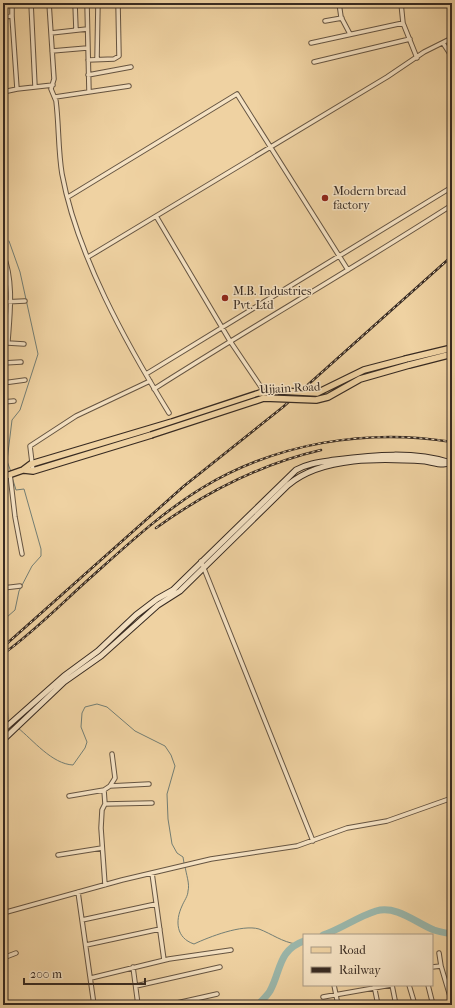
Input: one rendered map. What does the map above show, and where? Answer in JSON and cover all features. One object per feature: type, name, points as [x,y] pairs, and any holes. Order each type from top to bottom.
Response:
[{"type":"main road","points":[[3,477],[32,467],[38,462],[172,422],[260,393],[280,391],[312,393],[322,392],[364,370],[452,348]]},
{"type":"main road","name":"Ujjain Road","points":[[32,467],[41,468],[151,435],[264,398],[316,400],[328,396],[360,379],[452,354]]},
{"type":"street","points":[[12,3],[17,89]]},
{"type":"street","points":[[31,3],[35,87]]},
{"type":"street","points":[[49,3],[54,79],[51,92],[55,97],[62,173],[68,197],[96,281],[154,389],[169,413]]},
{"type":"street","points":[[75,3],[76,30]]},
{"type":"street","points":[[87,3],[89,92]]},
{"type":"street","points":[[97,60],[98,3]]},
{"type":"street","points":[[88,60],[114,59],[119,56],[118,3]]},
{"type":"street","points":[[339,3],[342,18],[350,34]]},
{"type":"street","points":[[402,3],[404,23],[417,58]]},
{"type":"street","points":[[3,17],[12,16]]},
{"type":"street","points":[[325,21],[342,18]]},
{"type":"street","points":[[311,43],[404,23]]},
{"type":"street","points":[[51,33],[87,29]]},
{"type":"street","points":[[88,257],[452,38]]},
{"type":"street","points":[[314,62],[410,39]]},
{"type":"street","points":[[443,43],[452,57]]},
{"type":"street","points":[[52,51],[88,48]]},
{"type":"street","points":[[88,75],[131,67]]},
{"type":"street","points":[[3,92],[53,85]]},
{"type":"street","points":[[55,97],[129,86]]},
{"type":"street","points":[[68,197],[237,94],[348,270]]},
{"type":"street","points":[[146,374],[452,187]]},
{"type":"street","points":[[154,389],[452,205]]},
{"type":"street","points":[[156,216],[222,328],[261,387]]},
{"type":"street","points":[[5,253],[10,283],[11,302],[8,343]]},
{"type":"street","points":[[3,302],[25,301]]},
{"type":"street","points":[[3,343],[24,344]]},
{"type":"street","points":[[3,363],[21,362]]},
{"type":"street","points":[[3,383],[25,380]]},
{"type":"street","points":[[32,467],[30,446],[76,416],[150,381]]},
{"type":"street","points":[[3,402],[14,401]]},
{"type":"street","points":[[3,730],[64,676],[98,651],[136,615],[157,599],[173,590],[302,474],[344,462],[366,460],[387,459],[443,464],[451,463]]},
{"type":"street","points":[[10,474],[15,517],[22,554]]},
{"type":"street","points":[[3,545],[3,554]]},
{"type":"street","points":[[3,740],[64,682],[101,656],[158,605],[180,591],[202,564]]},
{"type":"street","points":[[202,564],[313,841]]},
{"type":"street","points":[[3,588],[20,586]]},
{"type":"street","points":[[69,796],[104,790],[110,786],[116,775],[112,754]]},
{"type":"street","points":[[110,786],[149,784]]},
{"type":"street","points":[[104,790],[105,804],[101,819],[105,885]]},
{"type":"street","points":[[3,913],[192,863],[297,846],[347,828],[388,821],[452,798]]},
{"type":"street","points":[[105,804],[152,803]]},
{"type":"street","points":[[58,855],[102,848]]},
{"type":"street","points":[[152,873],[164,960]]},
{"type":"street","points":[[78,892],[94,1005]]},
{"type":"street","points":[[82,920],[156,904]]},
{"type":"street","points":[[86,945],[160,929]]},
{"type":"street","points":[[91,978],[164,960],[231,950]]},
{"type":"street","points":[[3,958],[16,953]]},
{"type":"street","points":[[439,953],[441,966],[452,1003]]},
{"type":"street","points":[[433,967],[441,966]]},
{"type":"street","points":[[133,967],[138,1005]]},
{"type":"street","points":[[136,986],[220,967]]},
{"type":"street","points":[[334,986],[338,1005]]},
{"type":"street","points":[[323,997],[374,986],[378,1005]]},
{"type":"street","points":[[391,986],[396,1005]]},
{"type":"street","points":[[409,986],[414,1005]]},
{"type":"street","points":[[428,986],[433,1005]]},
{"type":"street","points":[[168,1005],[217,994]]},
{"type":"waterway","points":[[9,241],[20,272],[38,354],[20,410],[12,420],[7,461],[11,472]]},
{"type":"waterway","points":[[3,627],[7,617],[15,610],[19,591],[32,566],[41,556],[41,549],[24,489],[16,490],[12,477]]},
{"type":"waterway","points":[[3,686],[7,704],[8,719]]},
{"type":"waterway","points":[[18,728],[50,756],[65,764],[73,765],[85,748],[87,742],[81,727],[82,713],[85,707],[97,704],[107,707],[135,731],[165,746],[171,755],[175,766],[167,794],[168,819],[172,844],[177,853],[183,857],[184,863]]},
{"type":"waterway","points":[[3,720],[10,721]]},
{"type":"waterway","points":[[185,866],[188,888],[187,895],[178,917],[178,923],[180,933],[188,941],[194,944],[226,932],[244,928],[252,928],[259,929],[282,940],[296,944]]},
{"type":"waterway","points":[[326,934],[376,911],[384,910],[391,910],[434,930],[452,934]]},
{"type":"waterway","points":[[258,1005],[270,991],[281,962],[289,950],[303,942]]},
{"type":"railway","points":[[3,647],[184,486],[283,407],[452,256]]},
{"type":"railway","points":[[3,654],[36,627],[158,519],[202,488],[231,473],[260,460],[291,450],[323,443],[387,437],[420,438],[452,442]]},
{"type":"railway","points":[[156,528],[214,491],[256,471],[321,450]]},
{"type":"place","name":"Modern bread factory","points":[[325,198]]},
{"type":"place","name":"M.B. Industries Pvt. Ltd","points":[[225,298]]}]
